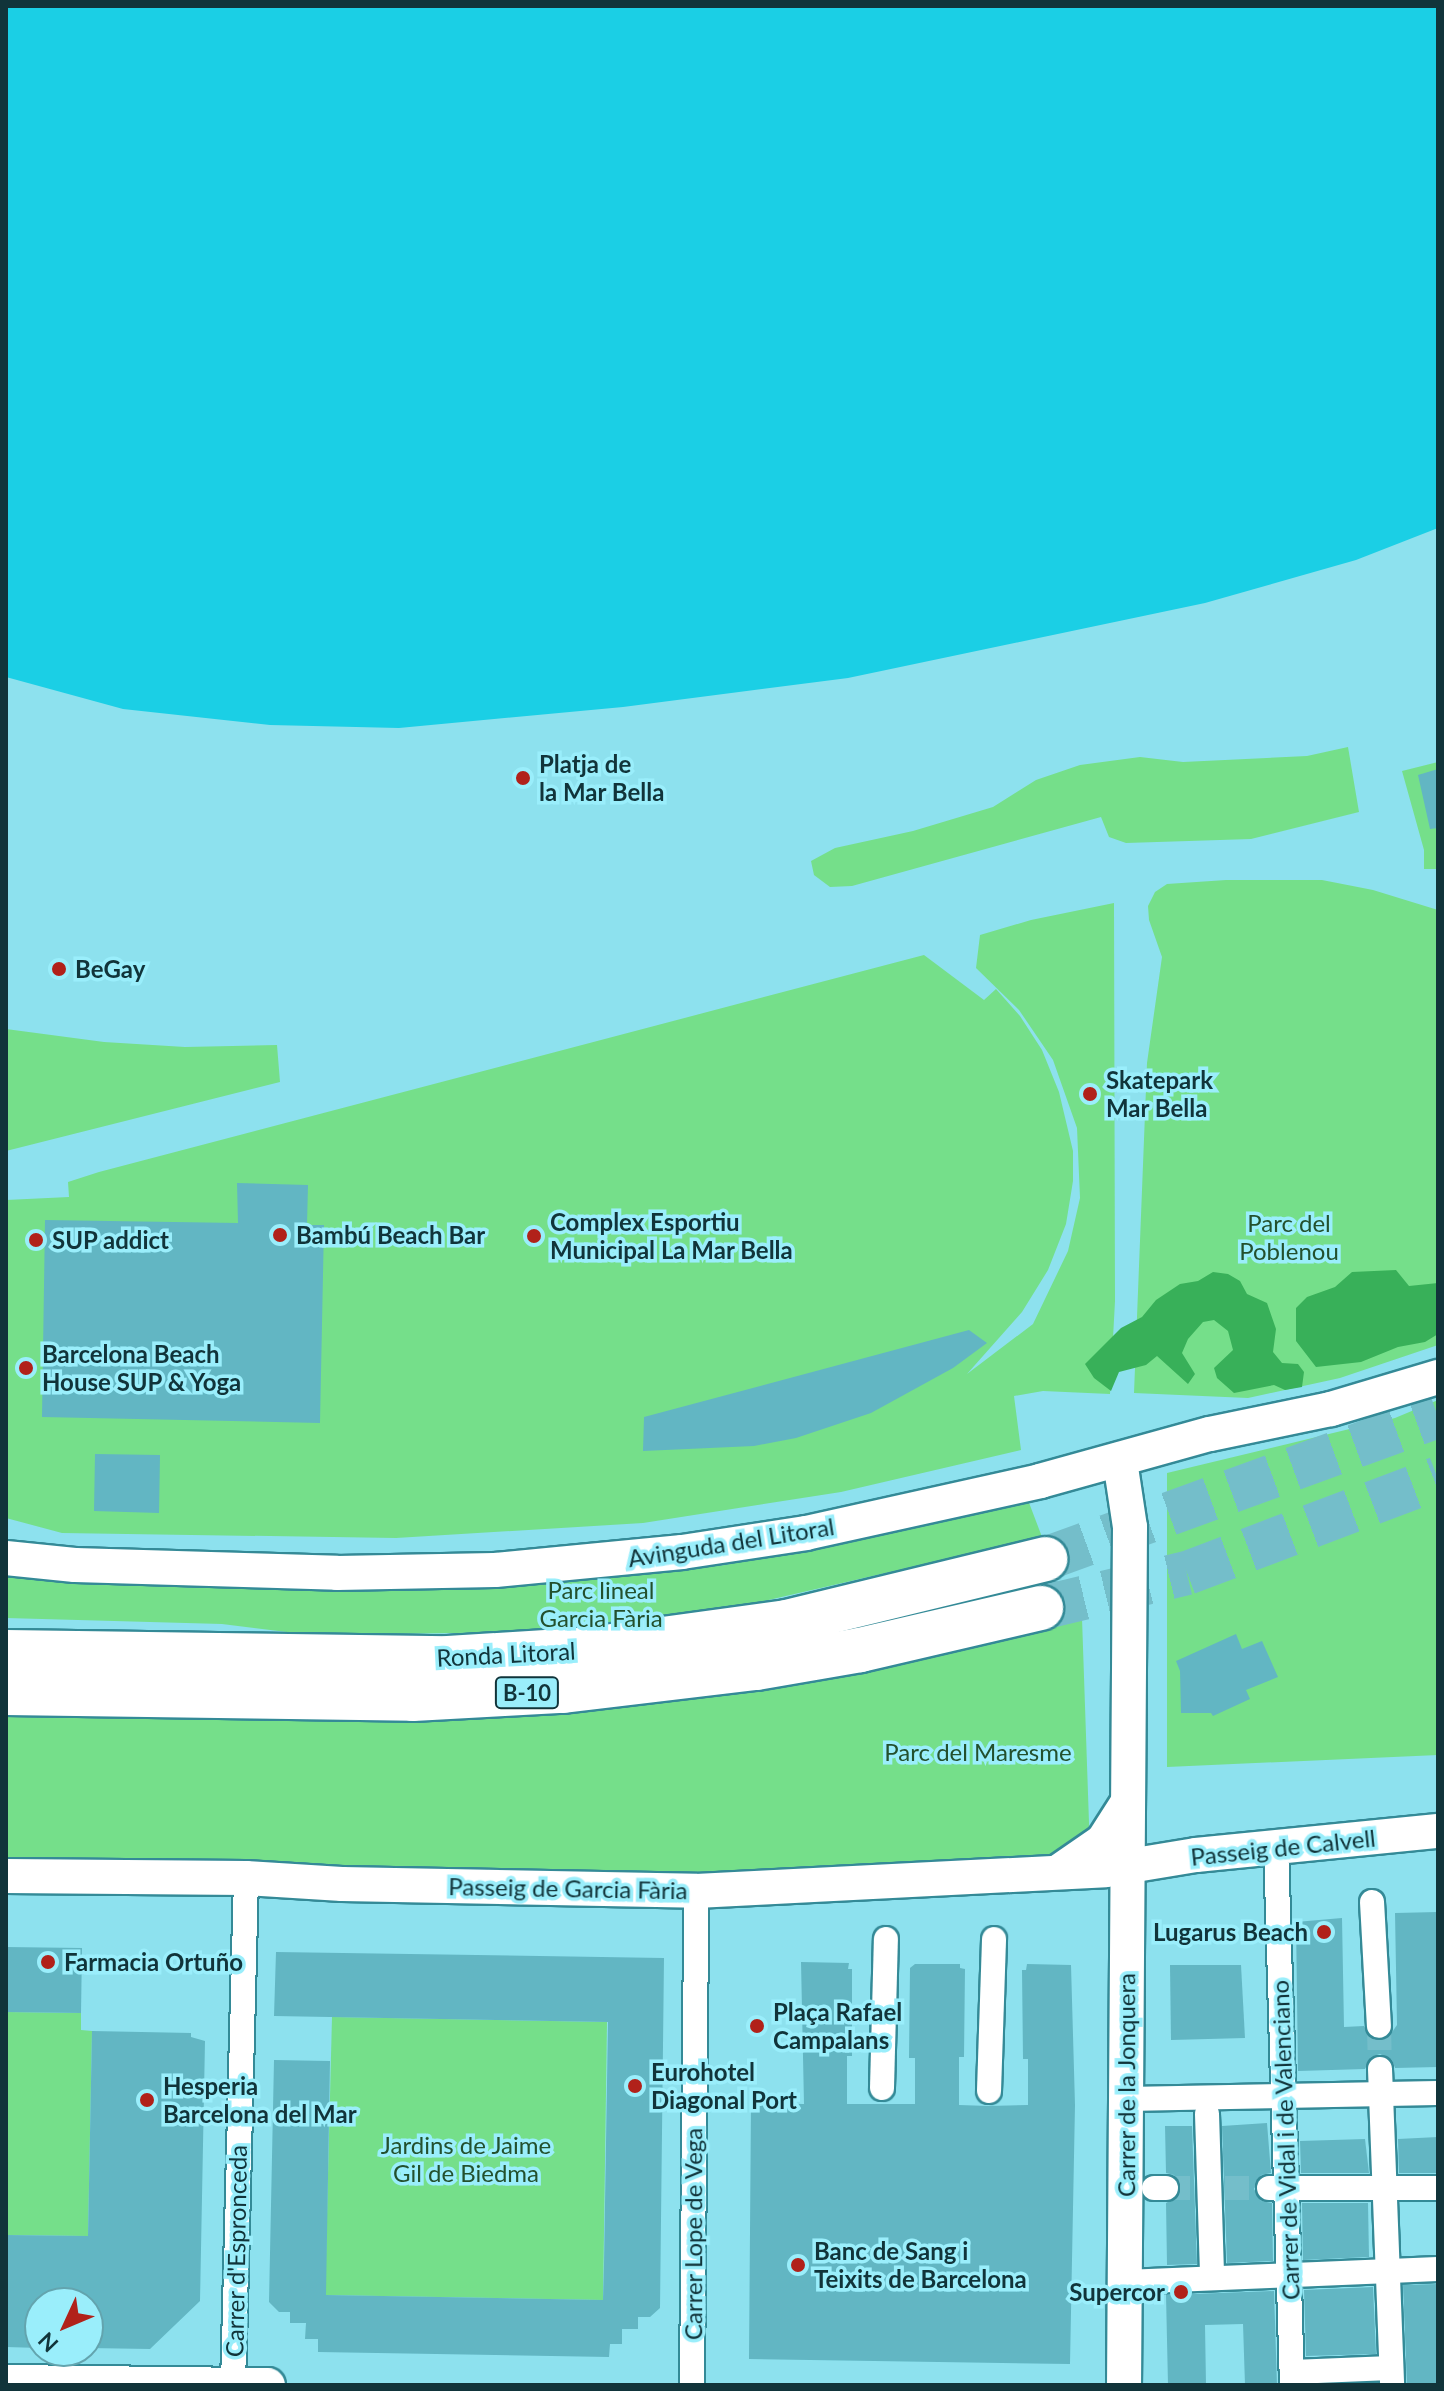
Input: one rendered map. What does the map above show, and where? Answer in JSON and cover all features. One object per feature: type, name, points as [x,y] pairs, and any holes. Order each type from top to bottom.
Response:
[{"type":"highway","name":"Ronda Litoral","points":[[6,1652],[448,1658],[590,1649],[787,1622],[1045,1559]]},
{"type":"highway","name":"Ronda Litoral","points":[[6,1693],[413,1699],[563,1691],[756,1668],[860,1650],[1041,1608]]},
{"type":"main road","name":"Avinguda del Litoral","points":[[6,1558],[75,1565],[337,1573],[450,1572],[600,1562],[806,1533],[1120,1461],[1210,1434],[1331,1409],[1438,1377]]},
{"type":"main road","name":"Carrer de la Jonquera","points":[[1120,1461],[1130,1527],[1124,2385]]},
{"type":"main road","points":[[1057,1872],[1103,1841],[1127,1795]]},
{"type":"main road","name":"Passeig de Calvell","points":[[1129,1868],[1196,1855],[1438,1831]]},
{"type":"main road","name":"Passeig de Garcia Fària","points":[[6,1876],[246,1878],[342,1884],[696,1891],[1129,1868]]},
{"type":"main road","points":[[6,2382],[268,2385]]},
{"type":"street","name":"Carrer de Vidal i de Valenciano","points":[[1276,1846],[1284,2097],[1278,2188],[1288,2274],[1292,2379]]},
{"type":"street","name":"Carrer d'Espronceda","points":[[233,2384],[246,1878]]},
{"type":"street","name":"Carrer Lope de Vega","points":[[692,2385],[696,1891]]},
{"type":"street","points":[[1372,1902],[1379,2026]]},
{"type":"street","points":[[882,2088],[886,1939]]},
{"type":"street","points":[[989,2091],[994,1939]]},
{"type":"street","points":[[1292,2379],[1391,2376],[1380,2069]]},
{"type":"street","points":[[1126,2099],[1438,2093]]},
{"type":"street","points":[[1207,2114],[1212,2277]]},
{"type":"street","points":[[1278,2188],[1438,2188]]},
{"type":"street","points":[[1125,2282],[1438,2269]]},
{"type":"green space","points":[[1348,747],[1359,812],[1251,839],[1126,843],[1109,837],[1101,817],[852,886],[830,887],[814,875],[811,861],[835,848],[913,831],[993,807],[1036,780],[1080,765],[1140,757],[1183,762],[1307,756]]},
{"type":"green space","points":[[1438,762],[1438,869],[1424,869],[1424,850],[1402,771]]},
{"type":"green space","name":"Parc del Poblenou","points":[[1226,880],[1322,880],[1373,890],[1438,910],[1438,1345],[1340,1378],[1248,1398],[1134,1393],[1147,1063],[1162,957],[1149,920],[1148,906],[1155,892],[1167,884]]},
{"type":"green space","name":"Complex Esportiu Municipal La Mar Bella","points":[[1114,903],[1115,1301],[1110,1394],[1043,1391],[1014,1396],[1021,1450],[841,1492],[643,1523],[396,1538],[62,1533],[6,1518],[6,1200],[69,1197],[68,1182],[99,1172],[924,955],[984,1000],[996,989],[1020,1016],[1042,1050],[1059,1092],[1073,1151],[1073,1181],[1066,1224],[1048,1270],[1022,1312],[967,1374],[1033,1324],[1068,1251],[1080,1198],[1077,1128],[1053,1060],[1019,1010],[976,968],[980,935],[1031,920]]},
{"type":"green space","points":[[6,1029],[104,1042],[185,1047],[277,1045],[280,1082],[6,1151]]},
{"type":"green space","points":[[1396,1270],[1409,1286],[1438,1283],[1438,1334],[1425,1342],[1398,1347],[1361,1362],[1316,1367],[1296,1341],[1296,1308],[1307,1297],[1335,1287],[1352,1272]]},
{"type":"green space","points":[[1213,1272],[1228,1274],[1240,1281],[1247,1294],[1267,1303],[1276,1329],[1273,1352],[1282,1363],[1298,1364],[1304,1372],[1302,1387],[1285,1390],[1274,1385],[1234,1393],[1217,1378],[1214,1368],[1233,1350],[1228,1331],[1214,1320],[1203,1322],[1188,1339],[1182,1353],[1195,1374],[1188,1384],[1157,1356],[1146,1365],[1119,1372],[1111,1391],[1094,1378],[1085,1364],[1121,1328],[1142,1317],[1156,1300],[1180,1284],[1198,1281]]},
{"type":"green space","points":[[1438,1400],[1438,1755],[1167,1767],[1167,1473],[1395,1418]]},
{"type":"green space","name":"Parc lineal Garcia Fària","points":[[1028,1500],[1042,1537],[725,1610],[600,1631],[311,1635],[222,1624],[6,1618],[6,1574],[39,1580],[470,1589],[725,1565]]},
{"type":"green space","name":"Parc del Maresme","points":[[1082,1618],[1090,1852],[699,1874],[6,1863],[6,1715],[448,1717],[894,1664]]},
{"type":"green space","points":[[6,2012],[81,2013],[81,2030],[92,2031],[88,2236],[6,2235]]},
{"type":"green space","name":"Jardins de Jaime Gil de Biedma","points":[[332,2017],[607,2022],[603,2300],[325,2295]]},
{"type":"water","points":[[6,6],[1438,6],[1438,528],[1356,560],[1205,603],[848,678],[623,707],[399,728],[270,725],[123,709],[6,677]]},
{"type":"building","points":[[1438,769],[1438,828],[1430,829],[1418,775]]},
{"type":"building","points":[[237,1183],[308,1185],[307,1225],[324,1225],[320,1423],[42,1417],[45,1220],[238,1223]]},
{"type":"building","points":[[969,1330],[987,1343],[953,1368],[871,1413],[796,1438],[754,1446],[643,1451],[644,1417]]},
{"type":"building","points":[[95,1454],[160,1455],[159,1513],[94,1511]]},
{"type":"building","points":[[1236,1634],[1242,1649],[1262,1641],[1278,1677],[1246,1690],[1250,1699],[1213,1716],[1211,1713],[1181,1713],[1180,1671],[1176,1661]]},
{"type":"building","points":[[1438,1912],[1438,2067],[1395,2068],[1392,2060],[1380,2054],[1371,2057],[1365,2069],[1298,2071],[1296,1922],[1342,1918],[1344,2027],[1364,2026],[1372,2039],[1381,2041],[1388,2038],[1397,2025],[1395,1913]]},
{"type":"building","points":[[6,1947],[82,1948],[81,2013],[6,2012]]},
{"type":"building","points":[[276,1952],[664,1958],[660,2308],[650,2317],[638,2317],[638,2329],[622,2329],[622,2344],[610,2344],[609,2357],[318,2352],[318,2339],[305,2339],[306,2323],[290,2323],[290,2312],[279,2312],[269,2302],[274,2060],[330,2061],[326,2295],[603,2300],[604,2265],[608,2022],[274,2016]]},
{"type":"building","points":[[801,1962],[849,1963],[848,1969],[852,1969],[852,2056],[847,2056],[847,2104],[915,2104],[915,2058],[909,2058],[910,1968],[915,1964],[960,1964],[960,1968],[965,1969],[964,2057],[959,2057],[959,2105],[989,2106],[1028,2105],[1028,2059],[1023,2059],[1022,1970],[1026,1970],[1027,1964],[1071,1965],[1075,2105],[1070,2364],[749,2359],[751,2103],[804,2104]]},
{"type":"building","points":[[1170,1965],[1241,1965],[1245,2038],[1171,2040]]},
{"type":"building","points":[[92,2031],[191,2033],[191,2037],[205,2041],[200,2301],[150,2349],[104,2348],[104,2287],[24,2287],[24,2348],[6,2347],[6,2235],[88,2236]]},
{"type":"building","points":[[1267,2123],[1271,2173],[1261,2175],[1254,2189],[1261,2201],[1272,2203],[1273,2261],[1227,2263],[1222,2126]]},
{"type":"building","points":[[1165,2126],[1192,2126],[1197,2264],[1167,2265],[1166,2203],[1179,2196],[1181,2187],[1174,2175],[1166,2173]]},
{"type":"building","points":[[1438,2137],[1438,2173],[1399,2173],[1398,2139]]},
{"type":"building","points":[[1365,2139],[1369,2173],[1301,2173],[1300,2141]]},
{"type":"building","points":[[1302,2203],[1368,2203],[1369,2257],[1303,2260]]},
{"type":"building","points":[[1438,2284],[1438,2385],[1407,2385],[1403,2285]]},
{"type":"building","points":[[1373,2287],[1376,2354],[1306,2356],[1304,2290]]},
{"type":"building","points":[[1274,2291],[1277,2385],[1245,2385],[1243,2324],[1205,2325],[1206,2385],[1168,2385],[1166,2295]]},
{"type":"tunnel","points":[[1045,1559],[1438,1416]]},
{"type":"tunnel","points":[[1041,1608],[1187,1573],[1438,1478]]},
{"type":"tunnel","points":[[1379,2026],[1380,2069]]},
{"type":"tunnel","points":[[1166,2188],[1197,2188]]},
{"type":"tunnel","points":[[1225,2188],[1269,2188]]},
{"type":"place","name":"Platja de la Mar Bella","points":[[523,778]]},
{"type":"place","name":"BeGay","points":[[59,969]]},
{"type":"place","name":"Skatepark Mar Bella","points":[[1090,1094]]},
{"type":"place","name":"Bambú Beach Bar","points":[[280,1235]]},
{"type":"place","name":"Complex Esportiu Municipal La Mar Bella","points":[[534,1236]]},
{"type":"place","name":"SUP addict","points":[[36,1240]]},
{"type":"place","name":"Barcelona Beach House SUP & Yoga","points":[[26,1368]]},
{"type":"place","name":"Lugarus Beach","points":[[1324,1932]]},
{"type":"place","name":"Farmacia Ortuño","points":[[48,1962]]},
{"type":"place","name":"Plaça Rafael Campalans","points":[[757,2026]]},
{"type":"place","name":"Eurohotel Diagonal Port","points":[[635,2086]]},
{"type":"place","name":"Hesperia Barcelona del Mar","points":[[147,2100]]},
{"type":"place","name":"Banc de Sang i Teixits de Barcelona","points":[[798,2265]]},
{"type":"place","name":"Supercor","points":[[1181,2292]]}]
